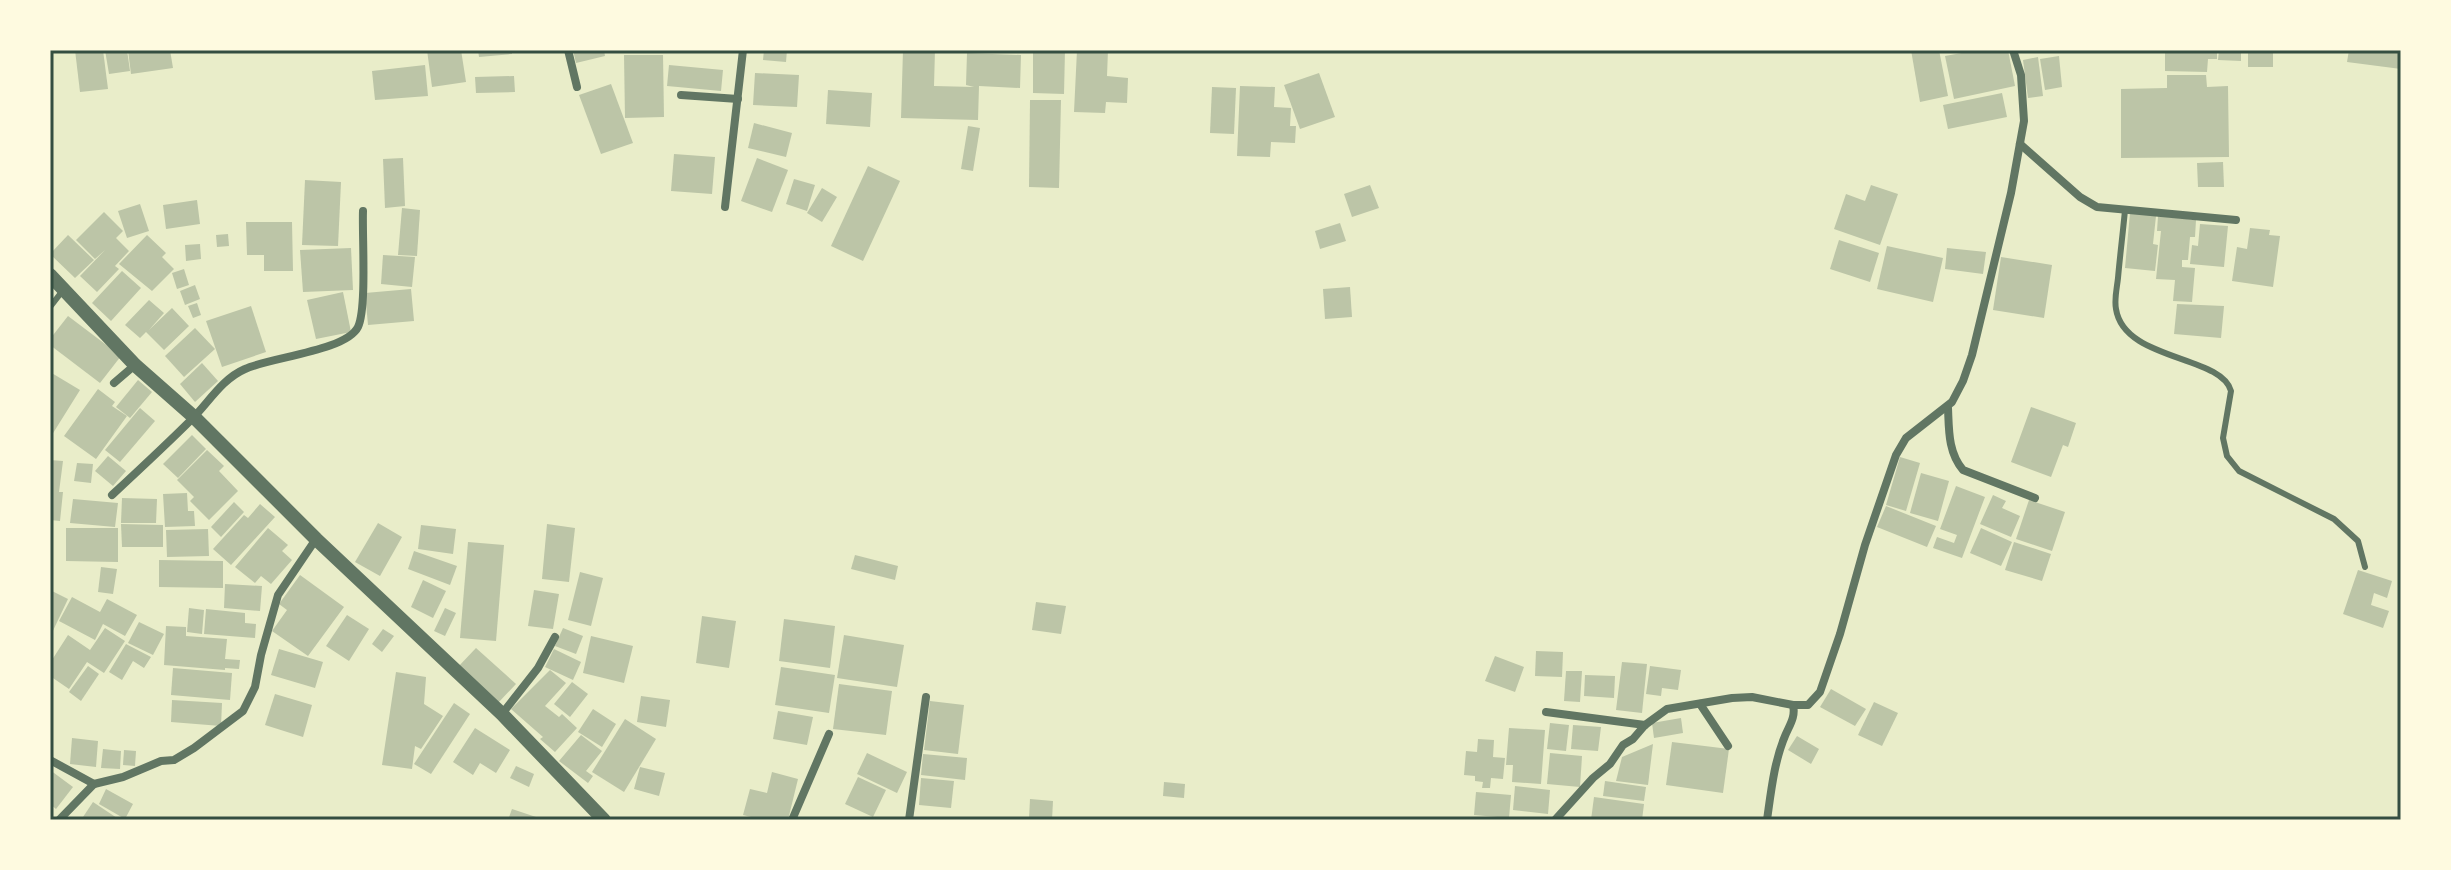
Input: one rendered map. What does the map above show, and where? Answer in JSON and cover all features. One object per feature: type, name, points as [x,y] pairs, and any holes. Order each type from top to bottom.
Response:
[{"type":"street","points":[[568,50],[577,87]]},
{"type":"street","points":[[725,207],[743,50]]},
{"type":"street","points":[[1555,820],[1610,764],[1623,745],[1667,709],[1752,697],[1808,705],[1820,692],[1896,455],[1906,438],[1948,408],[1963,381],[1972,355],[2024,121],[2021,75],[2013,50]]},
{"type":"street","points":[[681,95],[738,99]]},
{"type":"street","points":[[2020,144],[2088,204],[2108,209],[2236,220]]},
{"type":"street","points":[[112,495],[194,417],[222,384],[243,369],[338,344],[352,335],[359,325],[362,303],[363,211]]},
{"type":"street","points":[[50,275],[135,365],[194,417],[316,539],[502,714],[604,820]]},
{"type":"street","points":[[114,383],[135,365]]},
{"type":"street","points":[[1948,408],[1951,450],[1963,470],[2035,498]]},
{"type":"street","points":[[59,820],[94,784],[123,777],[161,761],[174,760],[243,711],[255,687],[278,595],[316,539]]},
{"type":"street","points":[[502,714],[538,668],[555,637]]},
{"type":"street","points":[[909,820],[926,697]]},
{"type":"street","points":[[1700,704],[1728,746]]},
{"type":"street","points":[[1767,820],[1777,762],[1795,713],[1793,705]]},
{"type":"street","points":[[1546,712],[1645,725]]},
{"type":"street","points":[[792,820],[829,734]]},
{"type":"street","points":[[50,760],[94,784]]},
{"type":"lane","points":[[2125,210],[2115,307],[2121,326],[2134,339],[2224,380],[2231,391],[2223,438],[2227,456],[2239,471],[2334,519],[2358,541],[2365,567]]},
{"type":"lane","points":[[50,307],[64,289]]},
{"type":"building","points":[[75,50],[103,50],[108,89],[80,92]]},
{"type":"building","points":[[105,50],[127,50],[130,71],[109,74]]},
{"type":"building","points":[[128,50],[170,50],[173,68],[131,74]]},
{"type":"building","points":[[427,50],[461,50],[466,82],[432,87]]},
{"type":"building","points":[[478,50],[512,50],[512,54],[479,57]]},
{"type":"building","points":[[573,50],[604,50],[605,56],[576,63]]},
{"type":"building","points":[[764,50],[787,50],[786,62],[763,60]]},
{"type":"building","points":[[903,50],[935,50],[934,86],[974,87],[966,85],[967,53],[1021,55],[1020,88],[979,86],[978,120],[901,118]]},
{"type":"building","points":[[1033,50],[1065,50],[1064,94],[1033,93]]},
{"type":"building","points":[[1077,50],[1108,50],[1107,76],[1128,78],[1127,103],[1106,102],[1105,113],[1074,112]]},
{"type":"building","points":[[1911,50],[1939,50],[1948,96],[1920,102]]},
{"type":"building","points":[[1978,50],[2008,50],[2015,86],[1954,99],[1945,56]]},
{"type":"building","points":[[2165,50],[2217,50],[2217,59],[2208,59],[2207,72],[2165,71]]},
{"type":"building","points":[[2219,50],[2241,50],[2241,61],[2218,60]]},
{"type":"building","points":[[2248,50],[2273,50],[2273,67],[2248,67]]},
{"type":"building","points":[[2349,50],[2401,50],[2401,69],[2347,62]]},
{"type":"building","points":[[624,55],[663,55],[664,117],[625,118]]},
{"type":"building","points":[[2059,56],[2062,87],[2045,90],[2040,59]]},
{"type":"building","points":[[2038,57],[2043,96],[2028,98],[2023,60]]},
{"type":"building","points":[[425,65],[428,96],[375,100],[372,71]]},
{"type":"building","points":[[669,65],[723,70],[721,91],[667,86]]},
{"type":"building","points":[[755,73],[799,75],[797,107],[753,105]]},
{"type":"building","points":[[1319,73],[1335,117],[1300,129],[1284,85]]},
{"type":"building","points":[[2167,75],[2206,75],[2207,87],[2228,86],[2229,157],[2121,158],[2121,89],[2167,88]]},
{"type":"building","points":[[514,76],[515,92],[476,93],[475,77]]},
{"type":"building","points":[[611,84],[633,143],[601,154],[579,95]]},
{"type":"building","points":[[1240,86],[1275,87],[1274,107],[1291,108],[1290,126],[1296,126],[1295,143],[1271,142],[1270,157],[1237,156]]},
{"type":"building","points":[[1212,87],[1236,88],[1234,134],[1210,133]]},
{"type":"building","points":[[828,90],[872,93],[870,127],[826,124]]},
{"type":"building","points":[[2002,93],[2007,117],[1948,129],[1943,105]]},
{"type":"building","points":[[1030,100],[1061,100],[1059,188],[1029,187]]},
{"type":"building","points":[[754,123],[792,133],[786,157],[748,148]]},
{"type":"building","points":[[968,126],[980,128],[973,171],[961,169]]},
{"type":"building","points":[[674,154],[715,157],[712,194],[671,191]]},
{"type":"building","points":[[403,158],[405,206],[385,208],[383,159]]},
{"type":"building","points":[[757,158],[788,170],[772,212],[741,201]]},
{"type":"building","points":[[2223,162],[2224,187],[2198,187],[2197,163]]},
{"type":"building","points":[[868,166],[900,181],[863,261],[831,246]]},
{"type":"building","points":[[794,179],[815,185],[807,211],[786,204]]},
{"type":"building","points":[[305,180],[341,182],[338,246],[302,245]]},
{"type":"building","points":[[1370,185],[1379,208],[1352,217],[1344,194]]},
{"type":"building","points":[[1871,185],[1898,194],[1880,245],[1834,229],[1846,194],[1865,201]]},
{"type":"building","points":[[822,188],[837,197],[822,222],[807,213]]},
{"type":"building","points":[[197,200],[200,224],[166,229],[163,205]]},
{"type":"building","points":[[140,204],[149,231],[127,238],[118,211]]},
{"type":"building","points":[[402,208],[420,210],[417,256],[398,255]]},
{"type":"building","points":[[104,212],[123,231],[116,238],[129,251],[115,266],[119,269],[97,292],[80,276],[105,250],[95,259],[76,240]]},
{"type":"building","points":[[2130,213],[2156,216],[2153,244],[2158,245],[2155,271],[2125,268]]},
{"type":"building","points":[[2158,216],[2196,220],[2195,237],[2190,237],[2188,260],[2182,260],[2182,267],[2195,268],[2192,302],[2173,301],[2175,280],[2156,279],[2161,231],[2157,231]]},
{"type":"building","points":[[246,222],[292,222],[293,271],[264,271],[264,255],[247,255]]},
{"type":"building","points":[[1340,223],[1346,241],[1320,249],[1315,231]]},
{"type":"building","points":[[2200,224],[2228,226],[2224,267],[2190,264],[2192,245],[2198,246]]},
{"type":"building","points":[[2250,228],[2270,230],[2269,235],[2280,236],[2273,287],[2232,281],[2237,247],[2247,249]]},
{"type":"building","points":[[228,234],[229,246],[217,247],[216,235]]},
{"type":"building","points":[[68,235],[94,260],[75,278],[50,254]]},
{"type":"building","points":[[147,235],[166,253],[162,257],[174,269],[152,291],[119,264]]},
{"type":"building","points":[[1839,240],[1879,253],[1870,282],[1830,269]]},
{"type":"building","points":[[200,244],[201,259],[186,261],[185,245]]},
{"type":"building","points":[[1887,246],[1943,258],[1933,302],[1877,289]]},
{"type":"building","points":[[351,248],[353,290],[303,292],[300,250]]},
{"type":"building","points":[[1947,248],[1986,252],[1983,274],[1945,269]]},
{"type":"building","points":[[383,255],[415,257],[412,287],[381,284]]},
{"type":"building","points":[[2001,257],[2052,265],[2044,318],[1993,310]]},
{"type":"building","points":[[184,269],[189,285],[177,289],[172,273]]},
{"type":"building","points":[[122,271],[141,288],[111,321],[92,303]]},
{"type":"building","points":[[195,285],[200,299],[185,305],[180,291]]},
{"type":"building","points":[[1350,287],[1352,317],[1325,319],[1323,289]]},
{"type":"building","points":[[411,289],[414,321],[368,325],[365,293]]},
{"type":"building","points":[[343,292],[351,332],[316,339],[307,300]]},
{"type":"building","points":[[149,300],[164,313],[149,330],[172,308],[189,326],[164,350],[146,332],[140,338],[125,325]]},
{"type":"building","points":[[197,303],[201,315],[193,318],[188,306]]},
{"type":"building","points":[[2177,304],[2224,306],[2221,338],[2174,334]]},
{"type":"building","points":[[251,306],[266,352],[222,367],[206,321]]},
{"type":"building","points":[[68,316],[121,356],[100,383],[50,345],[50,339]]},
{"type":"building","points":[[195,328],[215,349],[184,377],[165,356]]},
{"type":"building","points":[[202,363],[218,381],[195,402],[180,384]]},
{"type":"building","points":[[50,372],[80,390],[50,438]]},
{"type":"building","points":[[138,380],[152,392],[130,418],[116,407]]},
{"type":"building","points":[[98,389],[115,402],[112,406],[127,416],[96,459],[64,436]]},
{"type":"building","points":[[2031,407],[2076,423],[2068,447],[2063,445],[2051,477],[2011,462]]},
{"type":"building","points":[[140,408],[155,421],[120,462],[105,450]]},
{"type":"building","points":[[192,435],[206,449],[178,478],[163,464]]},
{"type":"building","points":[[207,450],[224,466],[219,471],[238,491],[209,520],[190,501],[194,497],[177,480]]},
{"type":"building","points":[[108,456],[126,471],[113,486],[95,471]]},
{"type":"building","points":[[1900,457],[1920,463],[1906,511],[1886,505]]},
{"type":"building","points":[[50,460],[63,461],[59,492],[63,492],[60,521],[50,520]]},
{"type":"building","points":[[77,463],[93,464],[91,483],[74,481]]},
{"type":"building","points":[[1921,473],[1949,481],[1938,521],[1910,513]]},
{"type":"building","points":[[1956,486],[1985,497],[1962,558],[1933,548],[1937,537],[1954,543],[1957,535],[1940,529]]},
{"type":"building","points":[[187,493],[188,511],[194,511],[195,526],[165,527],[163,494]]},
{"type":"building","points":[[1993,495],[2006,501],[2002,508],[2020,516],[2011,537],[1980,524]]},
{"type":"building","points":[[122,498],[157,499],[156,523],[121,523]]},
{"type":"building","points":[[73,499],[118,503],[115,527],[70,523]]},
{"type":"building","points":[[2029,500],[2065,512],[2052,551],[2016,539]]},
{"type":"building","points":[[234,502],[244,512],[221,537],[211,527]]},
{"type":"building","points":[[260,504],[275,517],[231,565],[213,549],[244,515],[248,518]]},
{"type":"building","points":[[1886,506],[1936,526],[1927,547],[1877,527]]},
{"type":"building","points":[[378,523],[402,537],[380,576],[355,562]]},
{"type":"building","points":[[121,524],[163,525],[163,547],[122,547]]},
{"type":"building","points":[[547,524],[575,528],[569,582],[542,579]]},
{"type":"building","points":[[421,525],[456,529],[453,554],[418,549]]},
{"type":"building","points":[[66,528],[118,528],[118,562],[66,561]]},
{"type":"building","points":[[268,528],[288,545],[282,551],[292,560],[271,584],[261,576],[255,583],[235,567]]},
{"type":"building","points":[[1981,528],[2012,542],[2001,566],[1970,553]]},
{"type":"building","points":[[208,529],[209,556],[167,557],[166,530]]},
{"type":"building","points":[[468,542],[504,545],[496,641],[460,638]]},
{"type":"building","points":[[2014,542],[2051,554],[2042,581],[2005,570]]},
{"type":"building","points":[[414,551],[457,566],[450,585],[408,569]]},
{"type":"building","points":[[855,555],[898,566],[895,580],[851,569]]},
{"type":"building","points":[[159,560],[223,561],[223,588],[159,587]]},
{"type":"building","points":[[101,567],[117,569],[113,594],[98,592]]},
{"type":"building","points":[[2358,570],[2392,581],[2387,598],[2374,593],[2371,605],[2389,611],[2383,628],[2343,614]]},
{"type":"building","points":[[580,572],[603,578],[591,626],[568,620]]},
{"type":"building","points":[[300,575],[344,607],[308,656],[272,631],[287,610],[279,604]]},
{"type":"building","points":[[423,580],[446,591],[433,618],[411,607]]},
{"type":"building","points":[[225,584],[262,586],[260,611],[224,608]]},
{"type":"building","points":[[50,590],[68,599],[50,637]]},
{"type":"building","points":[[534,590],[559,594],[553,629],[528,626]]},
{"type":"building","points":[[72,597],[100,612],[107,599],[137,615],[125,636],[103,624],[95,640],[59,621]]},
{"type":"building","points":[[1036,602],[1066,606],[1061,634],[1032,630]]},
{"type":"building","points":[[189,608],[204,610],[202,634],[187,632]]},
{"type":"building","points":[[445,608],[456,613],[445,636],[434,631]]},
{"type":"building","points":[[206,609],[245,613],[245,623],[256,624],[255,638],[204,634]]},
{"type":"building","points":[[347,615],[369,629],[349,661],[326,646]]},
{"type":"building","points":[[702,616],[736,621],[729,668],[696,663]]},
{"type":"building","points":[[784,619],[835,626],[830,668],[779,661]]},
{"type":"building","points":[[139,622],[164,634],[153,655],[128,643]]},
{"type":"building","points":[[166,626],[186,627],[186,636],[227,639],[225,659],[240,660],[239,669],[164,665]]},
{"type":"building","points":[[105,628],[125,641],[104,673],[87,662],[69,689],[50,676],[50,663],[68,635],[90,650]]},
{"type":"building","points":[[563,628],[583,636],[576,654],[555,646]]},
{"type":"building","points":[[383,629],[394,636],[382,652],[372,644]]},
{"type":"building","points":[[844,635],[904,645],[897,687],[837,678]]},
{"type":"building","points":[[591,636],[633,646],[624,683],[583,673]]},
{"type":"building","points":[[126,644],[151,657],[144,668],[133,661],[122,680],[109,672]]},
{"type":"building","points":[[476,648],[516,684],[497,704],[457,668]]},
{"type":"building","points":[[279,649],[323,662],[315,688],[271,675]]},
{"type":"building","points":[[554,649],[581,662],[573,680],[545,667]]},
{"type":"building","points":[[1536,651],[1563,652],[1562,677],[1535,676]]},
{"type":"building","points":[[1495,656],[1524,667],[1515,692],[1485,681]]},
{"type":"building","points":[[1622,662],[1647,664],[1642,713],[1616,710]]},
{"type":"building","points":[[88,666],[99,674],[81,701],[69,692]]},
{"type":"building","points":[[1650,666],[1681,670],[1678,690],[1662,688],[1661,696],[1646,694]]},
{"type":"building","points":[[781,667],[835,675],[829,713],[775,705]]},
{"type":"building","points":[[173,668],[232,673],[230,700],[171,695]]},
{"type":"building","points":[[550,670],[566,683],[545,706],[559,717],[562,714],[577,728],[555,752],[511,709]]},
{"type":"building","points":[[1566,671],[1582,671],[1580,702],[1564,701]]},
{"type":"building","points":[[396,672],[426,677],[424,704],[443,716],[421,749],[415,746],[412,769],[382,765]]},
{"type":"building","points":[[1585,675],[1615,676],[1614,698],[1584,696]]},
{"type":"building","points":[[572,682],[588,694],[570,717],[554,704]]},
{"type":"building","points":[[839,684],[892,691],[886,735],[833,729]]},
{"type":"building","points":[[1831,689],[1866,709],[1855,726],[1820,707]]},
{"type":"building","points":[[275,694],[312,705],[303,737],[265,725]]},
{"type":"building","points":[[641,696],[670,700],[666,727],[637,722]]},
{"type":"building","points":[[172,700],[222,703],[221,726],[171,722]]},
{"type":"building","points":[[930,701],[964,705],[958,754],[924,750]]},
{"type":"building","points":[[1874,702],[1898,713],[1882,746],[1858,735]]},
{"type":"building","points":[[454,703],[470,714],[431,774],[414,764]]},
{"type":"building","points":[[593,709],[616,724],[602,747],[578,732]]},
{"type":"building","points":[[778,711],[813,717],[807,745],[773,739]]},
{"type":"building","points":[[1681,718],[1683,733],[1654,738],[1652,723]]},
{"type":"building","points":[[625,719],[656,739],[624,792],[592,772]]},
{"type":"building","points":[[1550,723],[1569,725],[1566,751],[1547,749]]},
{"type":"building","points":[[1573,725],[1601,727],[1598,751],[1571,749]]},
{"type":"building","points":[[475,728],[510,750],[496,773],[480,763],[473,775],[453,762]]},
{"type":"building","points":[[1509,728],[1545,730],[1541,784],[1512,782],[1513,765],[1506,765]]},
{"type":"building","points":[[581,735],[602,751],[586,771],[593,776],[588,783],[559,761]]},
{"type":"building","points":[[1797,736],[1819,749],[1811,764],[1788,750]]},
{"type":"building","points":[[72,738],[98,741],[96,767],[70,764]]},
{"type":"building","points":[[1478,739],[1494,740],[1493,757],[1505,758],[1503,779],[1491,778],[1490,788],[1482,788],[1483,782],[1475,781],[1475,776],[1464,775],[1466,751],[1477,752]]},
{"type":"building","points":[[1672,742],[1729,749],[1723,793],[1666,785]]},
{"type":"building","points":[[1653,744],[1648,785],[1616,781],[1622,757]]},
{"type":"building","points":[[103,749],[121,751],[120,769],[101,768]]},
{"type":"building","points":[[124,750],[136,751],[135,766],[123,765]]},
{"type":"building","points":[[867,753],[907,772],[897,793],[857,774]]},
{"type":"building","points":[[1550,753],[1582,756],[1580,787],[1547,784]]},
{"type":"building","points":[[923,754],[967,758],[965,780],[921,775]]},
{"type":"building","points":[[516,766],[534,774],[529,787],[510,778]]},
{"type":"building","points":[[640,767],[665,773],[659,796],[634,789]]},
{"type":"building","points":[[50,770],[73,787],[56,809],[50,804]]},
{"type":"building","points":[[772,772],[798,779],[788,820],[763,820],[743,815],[750,789],[767,793]]},
{"type":"building","points":[[858,777],[886,790],[873,817],[845,804]]},
{"type":"building","points":[[921,778],[954,781],[951,808],[919,805]]},
{"type":"building","points":[[1605,781],[1646,787],[1644,801],[1603,796]]},
{"type":"building","points":[[1164,782],[1185,784],[1184,798],[1163,796]]},
{"type":"building","points":[[1515,786],[1550,790],[1548,814],[1513,810]]},
{"type":"building","points":[[106,789],[133,804],[125,819],[99,804]]},
{"type":"building","points":[[1476,792],[1511,795],[1509,818],[1474,815]]},
{"type":"building","points":[[1594,797],[1644,804],[1642,820],[1591,820]]},
{"type":"building","points":[[1030,799],[1053,801],[1052,820],[1029,819]]},
{"type":"building","points":[[93,802],[120,820],[81,820]]},
{"type":"building","points":[[512,809],[542,819],[542,820],[508,820]]}]
